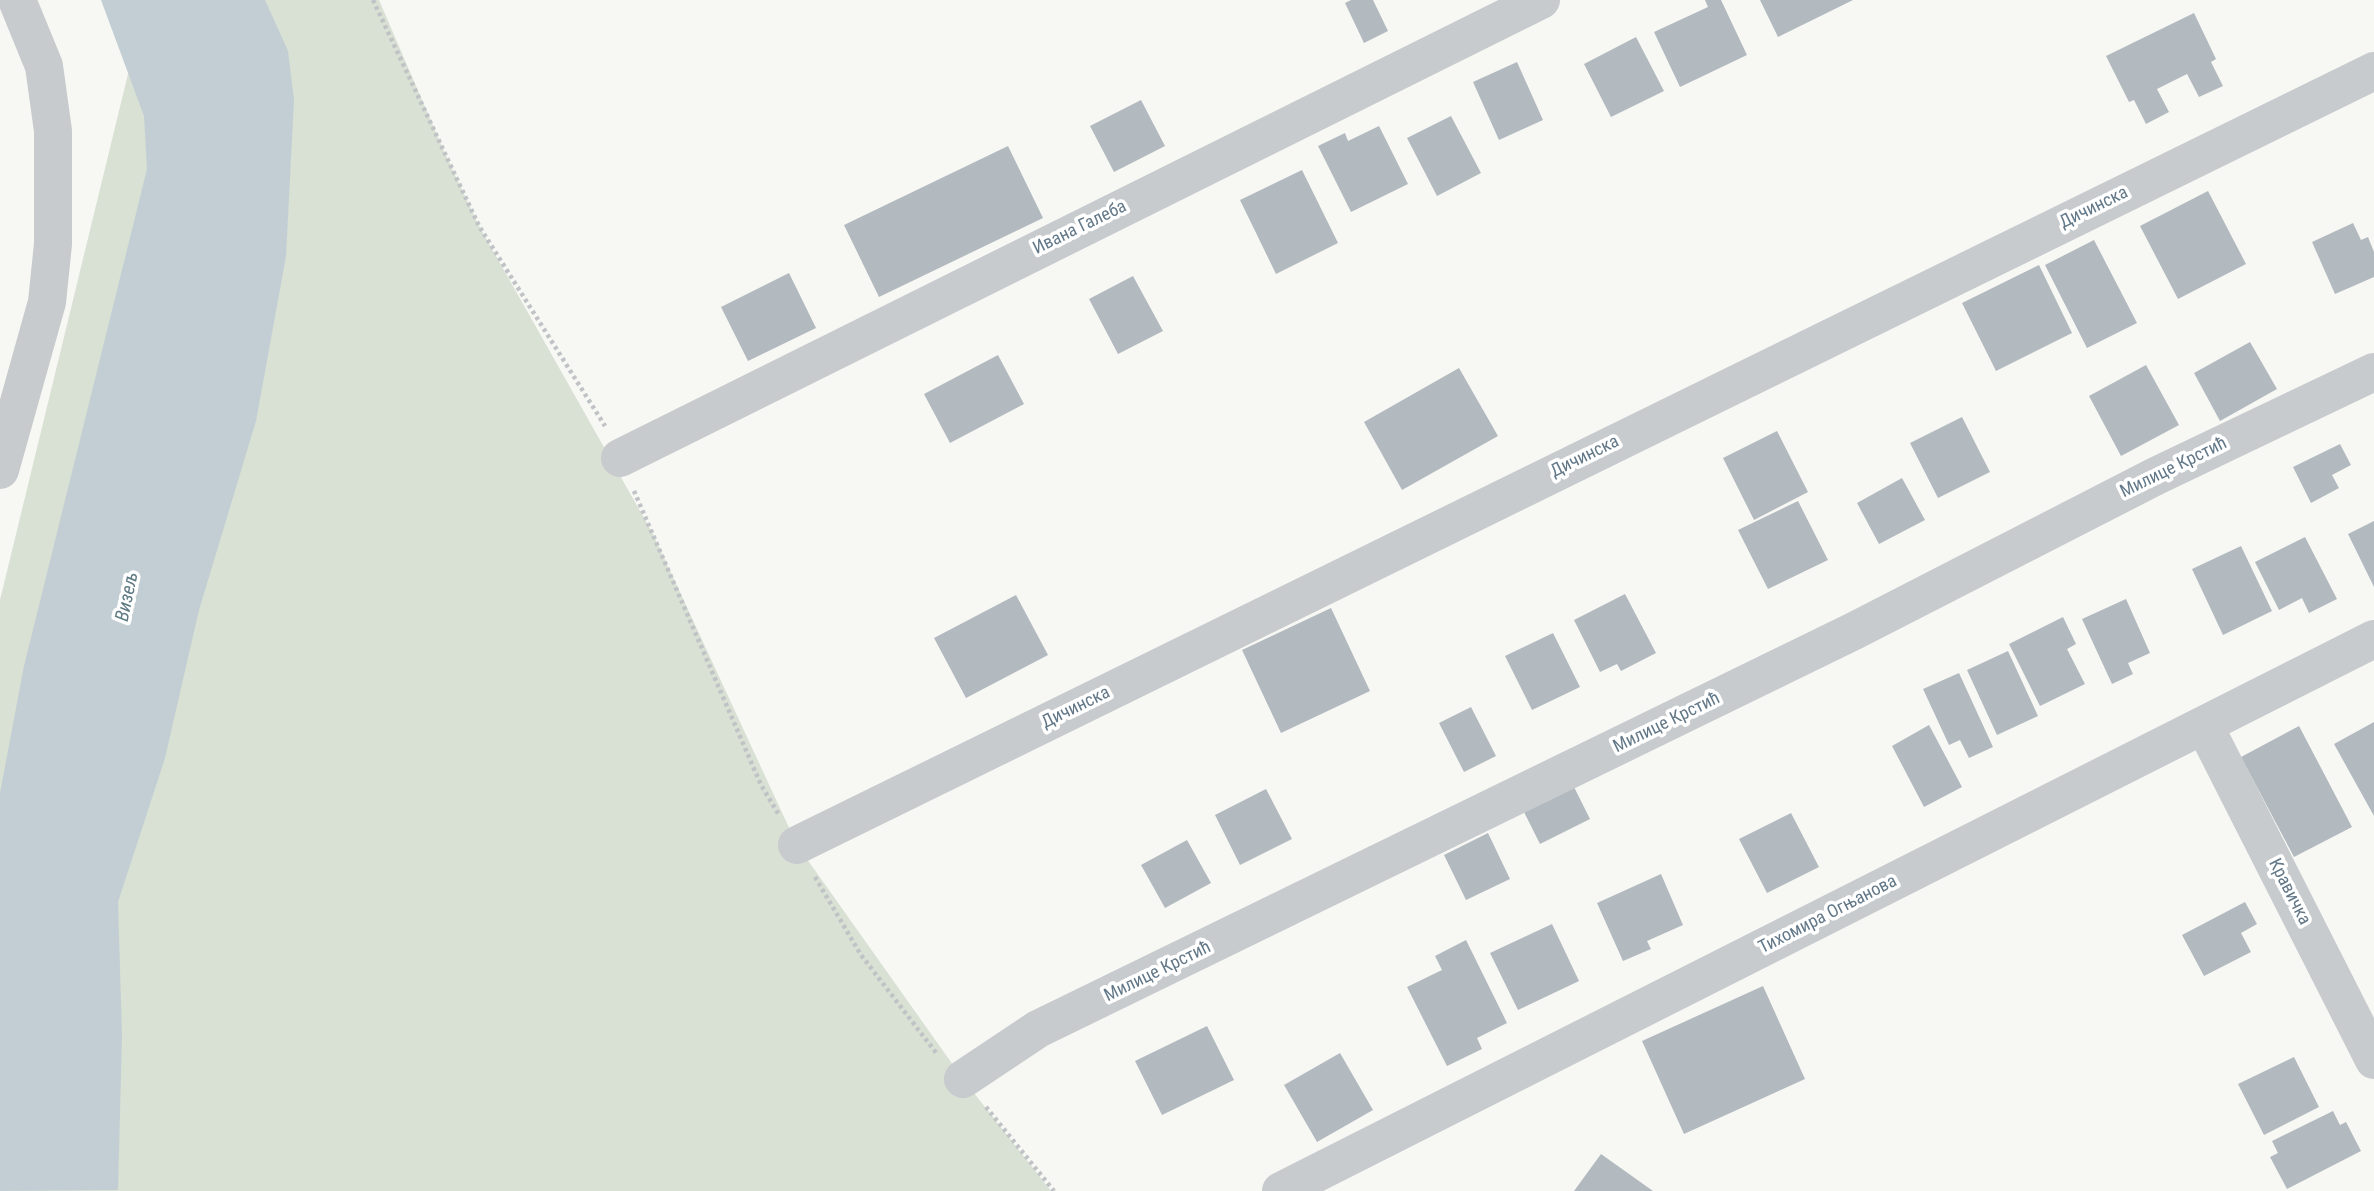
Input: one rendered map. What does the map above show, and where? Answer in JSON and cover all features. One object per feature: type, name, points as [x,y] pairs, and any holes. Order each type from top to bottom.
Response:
[{"type":"street","points":[[0,470],[47,302],[53,244],[53,131],[44,66],[17,0]]},
{"type":"street","name":"Ивана Галеба","points":[[620,458],[1541,0]]},
{"type":"street","name":"Дичинска","points":[[797,845],[2374,71]]},
{"type":"street","name":"Милице Крстић","points":[[963,1079],[1038,1029],[1854,631],[2156,476],[2374,372]]},
{"type":"street","name":"Тихомира Огњанова","points":[[1281,1191],[2374,639]]},
{"type":"street","name":"Кравичка","points":[[2204,724],[2374,1059]]},
{"type":"path","points":[[373,0],[479,226],[610,434],[761,785],[861,955],[928,1044],[963,1079],[1054,1191]]},
{"type":"shaded area","points":[[146,0],[379,0],[479,226],[653,534],[797,845],[963,1079],[1051,1191],[0,1191],[0,600]]},
{"type":"water","name":"Визељ","points":[[101,0],[265,0],[288,51],[294,100],[286,256],[256,421],[199,610],[165,758],[118,902],[122,1036],[118,1190],[0,1191],[0,793],[24,666],[147,169],[144,116]]},
{"type":"building","points":[[1351,0],[1373,0],[1388,31],[1364,43],[1345,3]]},
{"type":"building","points":[[1705,0],[1721,0],[1747,55],[1680,87],[1654,32],[1708,7]]},
{"type":"building","points":[[1760,0],[1853,0],[1778,37]]},
{"type":"building","points":[[2194,13],[2216,59],[2211,62],[2223,86],[2199,97],[2187,74],[2157,89],[2169,112],[2146,124],[2134,100],[2129,102],[2106,56]]},
{"type":"building","points":[[1636,37],[1664,91],[1611,117],[1584,64]]},
{"type":"building","points":[[1517,62],[1543,120],[1499,140],[1473,82]]},
{"type":"building","points":[[1141,100],[1165,146],[1114,172],[1090,126]]},
{"type":"building","points":[[1451,116],[1481,173],[1437,196],[1407,138]]},
{"type":"building","points":[[1379,126],[1408,184],[1351,212],[1318,146],[1345,133],[1348,141]]},
{"type":"building","points":[[1008,146],[1043,218],[879,297],[844,225]]},
{"type":"building","points":[[1302,170],[1338,243],[1276,274],[1240,200]]},
{"type":"building","points":[[2208,191],[2246,264],[2178,299],[2140,226]]},
{"type":"building","points":[[2353,223],[2361,240],[2368,237],[2374,252],[2374,277],[2335,294],[2312,242]]},
{"type":"building","points":[[2094,240],[2137,323],[2087,348],[2045,265]]},
{"type":"building","points":[[2039,265],[2072,333],[1996,371],[1962,303]]},
{"type":"building","points":[[789,273],[816,328],[748,361],[721,307]]},
{"type":"building","points":[[1133,276],[1163,331],[1118,354],[1089,299]]},
{"type":"building","points":[[2250,342],[2277,389],[2220,421],[2194,373]]},
{"type":"building","points":[[998,355],[1024,404],[950,443],[924,394]]},
{"type":"building","points":[[2146,365],[2179,425],[2121,456],[2089,396]]},
{"type":"building","points":[[1459,368],[1498,436],[1402,490],[1364,422]]},
{"type":"building","points":[[1962,417],[1990,472],[1938,498],[1910,443]]},
{"type":"building","points":[[1777,431],[1808,492],[1754,520],[1723,458]]},
{"type":"building","points":[[2340,444],[2351,465],[2332,475],[2339,488],[2311,503],[2293,467]]},
{"type":"building","points":[[1902,478],[1925,520],[1879,544],[1857,503]]},
{"type":"building","points":[[1798,501],[1828,560],[1768,589],[1738,530]]},
{"type":"building","points":[[2374,521],[2374,587],[2348,534]]},
{"type":"building","points":[[2305,537],[2337,599],[2309,613],[2302,598],[2279,610],[2255,562]]},
{"type":"building","points":[[2241,546],[2272,611],[2223,635],[2192,569]]},
{"type":"building","points":[[1625,594],[1656,653],[1621,671],[1617,664],[1600,672],[1574,620]]},
{"type":"building","points":[[1016,595],[1048,655],[966,698],[934,638]]},
{"type":"building","points":[[2126,599],[2150,653],[2128,663],[2133,674],[2112,684],[2082,619]]},
{"type":"building","points":[[1331,608],[1370,691],[1281,733],[1242,650]]},
{"type":"building","points":[[2063,617],[2076,644],[2067,649],[2085,684],[2040,706],[2009,644]]},
{"type":"building","points":[[1553,633],[1580,687],[1532,710],[1505,656]]},
{"type":"building","points":[[2008,651],[2038,716],[1997,735],[1967,670]]},
{"type":"building","points":[[1959,673],[1993,747],[1969,758],[1960,740],[1949,745],[1923,689]]},
{"type":"building","points":[[1471,707],[1496,756],[1464,772],[1439,723]]},
{"type":"building","points":[[2374,722],[2374,816],[2334,744]]},
{"type":"building","points":[[1929,725],[1962,787],[1924,807],[1892,746]]},
{"type":"building","points":[[2299,726],[2352,827],[2294,857],[2241,757]]},
{"type":"building","points":[[1574,787],[1590,819],[1540,844],[1524,812]]},
{"type":"building","points":[[1266,789],[1292,839],[1240,865],[1215,815]]},
{"type":"building","points":[[1791,813],[1819,867],[1767,893],[1739,839]]},
{"type":"building","points":[[1488,833],[1510,879],[1466,900],[1444,855]]},
{"type":"building","points":[[1187,840],[1211,883],[1165,908],[1141,865]]},
{"type":"building","points":[[1661,874],[1683,925],[1647,941],[1651,949],[1623,961],[1597,903]]},
{"type":"building","points":[[2245,902],[2257,924],[2241,933],[2251,952],[2204,976],[2182,935]]},
{"type":"building","points":[[1552,924],[1579,981],[1518,1010],[1490,953]]},
{"type":"building","points":[[1466,940],[1507,1023],[1477,1038],[1482,1049],[1447,1066],[1407,987],[1442,970],[1435,956]]},
{"type":"building","points":[[1763,986],[1805,1079],[1684,1134],[1642,1041]]},
{"type":"building","points":[[1207,1026],[1234,1080],[1162,1115],[1135,1061]]},
{"type":"building","points":[[1340,1053],[1373,1110],[1317,1142],[1284,1085]]},
{"type":"building","points":[[2294,1057],[2319,1107],[2264,1135],[2238,1084]]},
{"type":"building","points":[[2333,1111],[2340,1125],[2346,1122],[2361,1151],[2287,1189],[2270,1157],[2278,1153],[2272,1141]]},
{"type":"building","points":[[1601,1154],[1653,1191],[1574,1191]]}]
